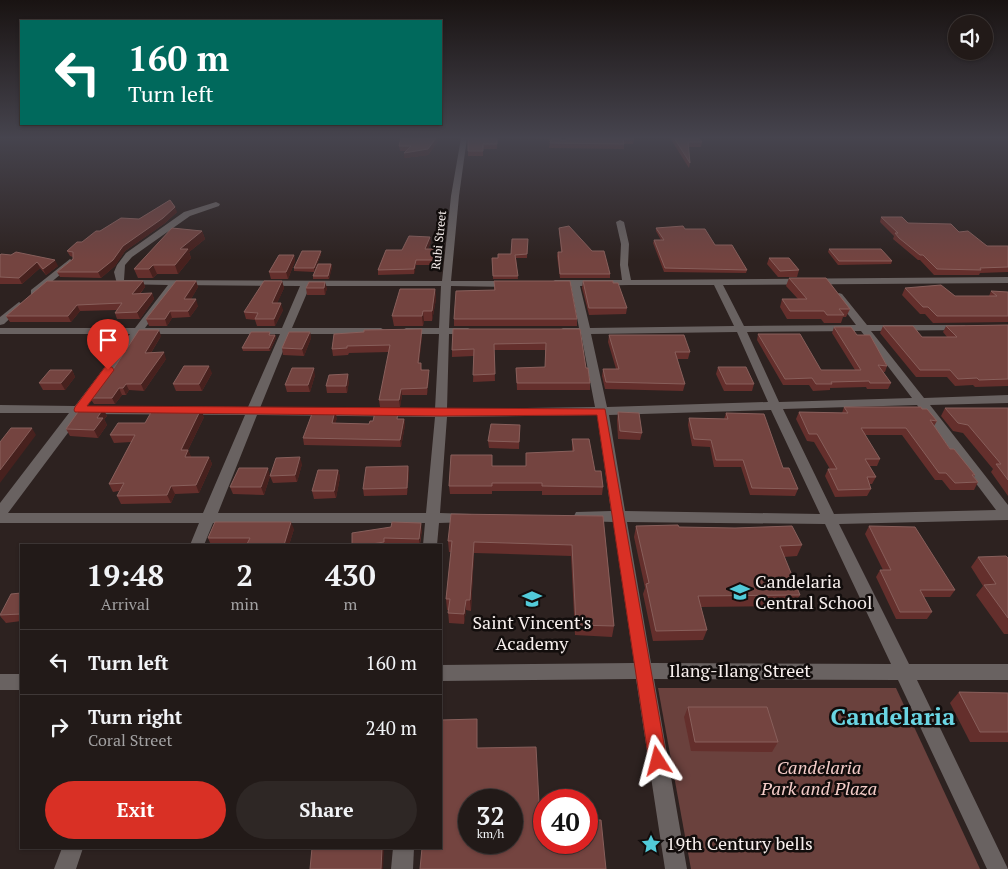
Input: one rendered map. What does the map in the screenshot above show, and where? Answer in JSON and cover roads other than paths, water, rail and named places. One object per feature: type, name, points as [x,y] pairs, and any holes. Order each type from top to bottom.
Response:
[{"type":"street","name":"Rubi Street","points":[[430,544],[441,413],[446,284],[458,179]]},
{"type":"street","points":[[216,204],[187,214],[128,255],[118,272],[115,282],[515,284]]},
{"type":"street","points":[[620,222],[625,244],[624,265],[626,283]]},
{"type":"street","points":[[0,322],[71,261]]},
{"type":"street","points":[[545,283],[1008,280]]},
{"type":"street","points":[[826,281],[865,328],[1008,515]]},
{"type":"street","points":[[45,282],[64,282]]},
{"type":"street","points":[[0,514],[174,283]]},
{"type":"street","points":[[197,544],[306,283]]},
{"type":"street","points":[[575,283],[602,411],[676,869]]},
{"type":"street","points":[[718,283],[742,330],[775,407],[905,672],[998,869]]},
{"type":"street","points":[[548,331],[970,327]]},
{"type":"street","points":[[0,331],[482,331]]},
{"type":"street","points":[[0,409],[441,413],[775,407],[1008,399]]},
{"type":"street","points":[[569,516],[830,519],[1008,515]]},
{"type":"street","points":[[0,518],[482,518]]},
{"type":"street","name":"Ilang-Ilang Street","points":[[442,672],[1008,672]]},
{"type":"street","points":[[0,682],[20,682]]},
{"type":"street","points":[[65,869],[73,849]]},
{"type":"street","points":[[402,869],[404,849]]},
{"type":"place","name":"Candelaria Central School","points":[[740,592]]},
{"type":"place","name":"Saint Vincent's Academy","points":[[532,599]]},
{"type":"place","name":"19th Century bells","points":[[651,844]]},
{"type":"district","name":"Candelaria","points":[[893,717]]},
{"type":"park label","name":"Candelaria Park and Plaza","points":[[819,778]]}]
